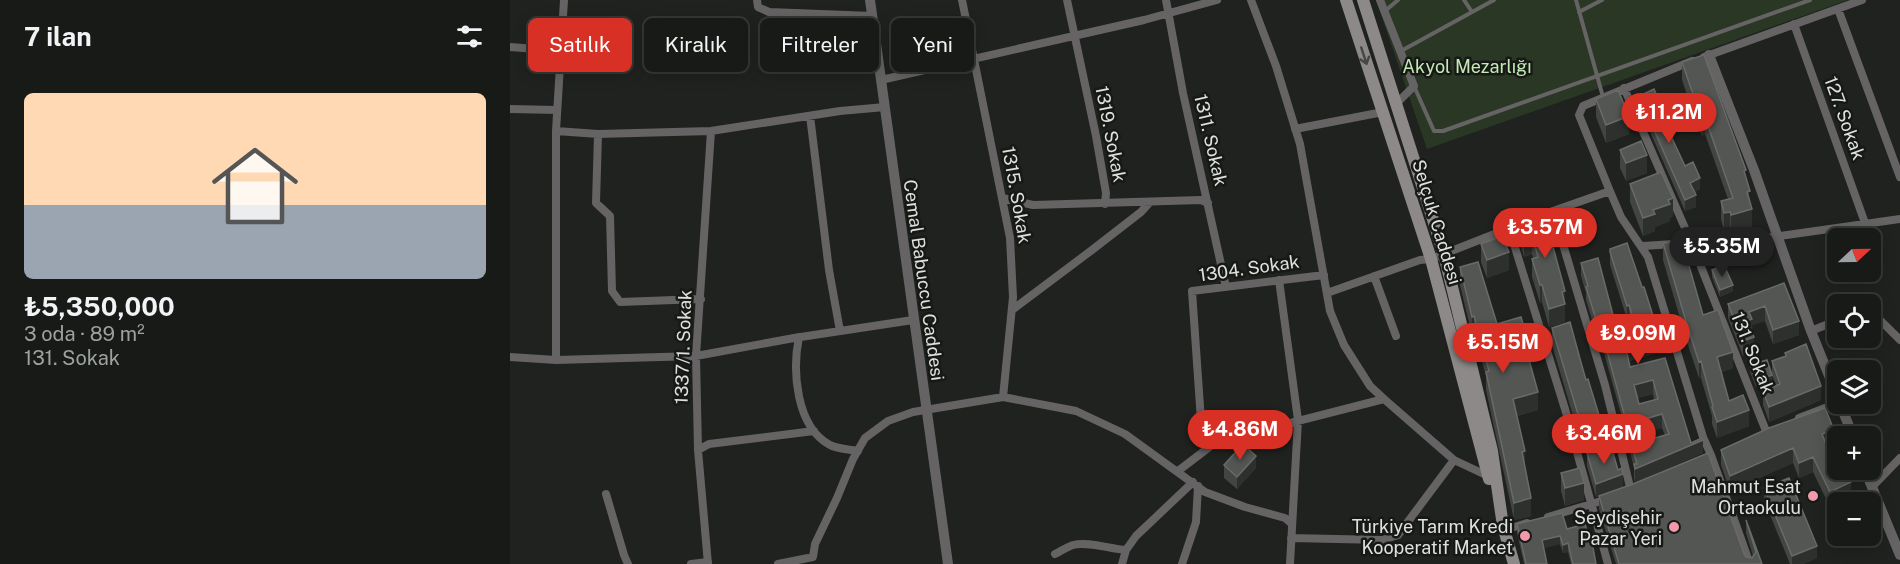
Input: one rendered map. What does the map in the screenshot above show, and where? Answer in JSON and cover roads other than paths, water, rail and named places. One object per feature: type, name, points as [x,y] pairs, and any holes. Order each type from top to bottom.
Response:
[{"type":"main road","name":"Selçuk Caddesi","points":[[1346,0],[1431,259],[1488,476],[1504,528]]},
{"type":"main road","points":[[1363,0],[1444,254],[1492,451],[1504,528],[1514,564]]},
{"type":"street","points":[[563,18],[564,0]]},
{"type":"street","points":[[757,0],[758,7],[769,12],[872,16]]},
{"type":"street","name":"Cemal Babuccu Caddesi","points":[[870,0],[948,564]]},
{"type":"street","name":"1315. Sokak","points":[[962,0],[965,18]]},
{"type":"street","name":"1319. Sokak","points":[[1067,0],[1096,136],[1106,193],[1105,204]]},
{"type":"street","name":"1311. Sokak","points":[[1166,0],[1226,287]]},
{"type":"street","points":[[974,60],[1217,0]]},
{"type":"street","points":[[1251,0],[1276,66],[1296,129],[1330,311],[1344,345],[1370,386],[1384,399],[1454,460],[1488,476]]},
{"type":"street","points":[[1380,0],[1414,86],[1396,104]]},
{"type":"street","points":[[1750,564],[1715,454],[1703,437],[1648,257],[1643,246],[1622,217],[1580,115],[1583,106],[1624,88],[1862,0]]},
{"type":"street","points":[[1838,9],[1898,166],[1900,177]]},
{"type":"street","name":"127. Sokak","points":[[1794,24],[1865,223]]},
{"type":"street","points":[[510,47],[528,48]]},
{"type":"street","points":[[1709,55],[1827,372]]},
{"type":"street","name":"1315. Sokak","points":[[974,65],[1010,238],[1013,297],[1003,397]]},
{"type":"street","points":[[555,360],[556,131],[560,72]]},
{"type":"street","points":[[881,80],[918,72]]},
{"type":"street","name":"131. Sokak","points":[[1624,88],[1692,244],[1766,431]]},
{"type":"street","points":[[556,131],[598,134],[711,131],[885,107]]},
{"type":"street","points":[[510,109],[557,110]]},
{"type":"street","points":[[1296,129],[1383,112]]},
{"type":"street","points":[[810,116],[829,270],[840,331]]},
{"type":"street","name":"1337/1. Sokak","points":[[708,563],[699,450],[696,356],[711,131]]},
{"type":"street","points":[[598,134],[596,203],[610,216],[612,291],[615,298],[620,303],[701,299]]},
{"type":"street","points":[[1327,293],[1420,260],[1431,259],[1610,191]]},
{"type":"street","points":[[1003,198],[1033,205],[1201,200],[1208,203]]},
{"type":"street","points":[[1012,310],[1141,212],[1150,202]]},
{"type":"street","points":[[1553,211],[1605,385],[1631,491]]},
{"type":"street","points":[[1643,246],[1778,236],[1900,219]]},
{"type":"street","points":[[1509,228],[1558,386],[1608,564]]},
{"type":"street","name":"1304. Sokak","points":[[1208,448],[1202,435],[1192,291],[1324,274]]},
{"type":"street","points":[[1374,276],[1396,336]]},
{"type":"street","points":[[1279,280],[1298,420],[1290,564]]},
{"type":"street","points":[[510,357],[555,360],[696,356],[799,337],[913,320]]},
{"type":"street","points":[[1881,321],[1900,340]]},
{"type":"street","points":[[1811,331],[1827,324]]},
{"type":"street","points":[[799,337],[798,390],[804,414],[814,431],[831,446],[858,451]]},
{"type":"street","points":[[778,564],[813,560],[815,544],[865,438],[888,421],[913,412],[1003,397],[1076,411],[1125,434],[1205,492],[1245,507],[1285,518],[1292,524]]},
{"type":"street","points":[[1178,471],[1216,442],[1384,399]]},
{"type":"street","points":[[1786,423],[1827,406]]},
{"type":"street","points":[[1756,435],[1776,427]]},
{"type":"street","points":[[699,450],[709,444],[814,431]]},
{"type":"street","points":[[1701,459],[1715,454]]},
{"type":"street","points":[[1872,487],[1900,458]]},
{"type":"street","points":[[1291,537],[1382,540],[1398,535],[1454,460]]},
{"type":"street","points":[[1869,480],[1900,555]]},
{"type":"street","points":[[1122,564],[1126,550],[1136,536],[1195,484]]},
{"type":"street","points":[[1182,564],[1196,522],[1195,484]]},
{"type":"street","points":[[1504,528],[1591,505],[1641,486]]},
{"type":"street","points":[[606,494],[628,564]]},
{"type":"street","points":[[1055,554],[1073,545],[1090,544],[1109,549],[1126,550]]},
{"type":"street","points":[[691,564],[708,563]]},
{"type":"lane","points":[[1384,11],[1398,0]]},
{"type":"lane","points":[[1464,0],[1472,12]]},
{"type":"lane","points":[[1400,52],[1494,0]]},
{"type":"lane","points":[[1576,0],[1603,97]]},
{"type":"lane","points":[[1579,12],[1602,0]]},
{"type":"lane","points":[[1414,86],[1434,131],[1443,131],[1810,0]]},
{"type":"place","name":"Mahmut Esat Ortaokulu","points":[[1813,496]]},
{"type":"place","name":"Seydişehir Pazar Yeri","points":[[1674,527]]},
{"type":"place","name":"Türkiye Tarım Kredi Kooperatif Market","points":[[1525,536]]},
{"type":"park label","name":"Akyol Mezarlığı","points":[[1467,66]]}]
